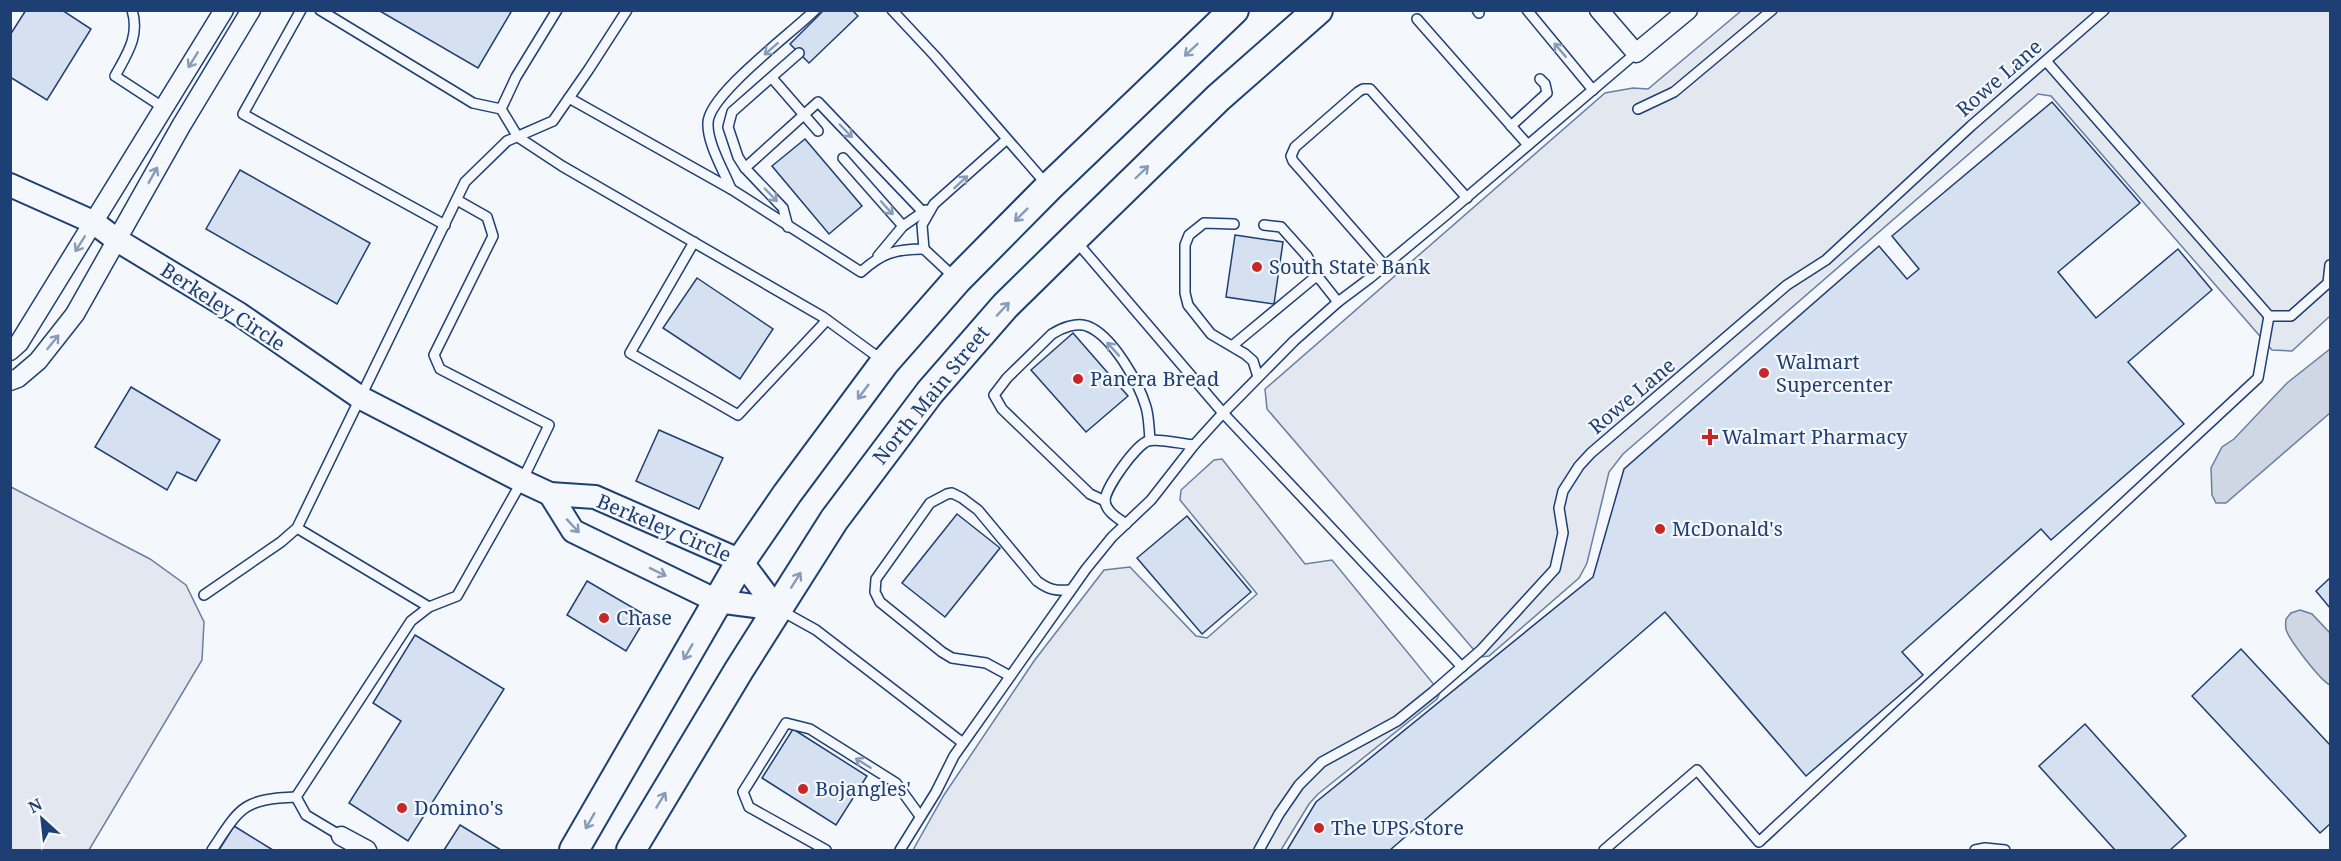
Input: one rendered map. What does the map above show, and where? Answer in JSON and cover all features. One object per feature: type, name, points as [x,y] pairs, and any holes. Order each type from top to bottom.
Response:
[{"type":"main road","points":[[574,850],[741,561],[787,494],[885,362],[957,280],[1049,187],[1234,10]]},
{"type":"main road","name":"North Main Street","points":[[631,850],[777,609],[834,520],[930,392],[1005,306],[1074,238],[1218,98],[1318,10]]},
{"type":"street","points":[[10,351],[19,343],[224,10]]},
{"type":"street","points":[[1599,10],[1636,53],[1678,14]]},
{"type":"street","points":[[13,382],[38,361],[75,314],[181,126],[248,16]]},
{"type":"street","name":"Berkeley Circle","points":[[10,185],[93,222],[117,240],[239,314],[361,398],[522,481],[550,494],[595,497],[741,561],[777,609]]},
{"type":"street","name":"Berkeley Circle","points":[[550,494],[573,531],[717,602],[777,609]]},
{"type":"street","points":[[341,836],[367,850]]},
{"type":"lane","points":[[132,10],[135,21],[134,41],[115,76],[164,108]]},
{"type":"lane","points":[[229,10],[248,16]]},
{"type":"lane","points":[[301,10],[243,114],[445,225]]},
{"type":"lane","points":[[320,10],[473,102],[501,109],[518,137],[827,320],[885,362]]},
{"type":"lane","points":[[501,109],[516,77],[557,10]]},
{"type":"lane","points":[[204,595],[281,542],[297,528],[465,182],[507,141],[552,121],[627,10]]},
{"type":"lane","points":[[731,189],[710,136],[707,121],[727,88],[815,10]]},
{"type":"lane","points":[[892,10],[1049,187]]},
{"type":"lane","points":[[1527,10],[1593,90]]},
{"type":"lane","points":[[1638,109],[1674,92],[1772,10]]},
{"type":"lane","name":"Rowe Lane","points":[[1259,850],[1279,814],[1299,785],[1322,762],[1397,722],[1490,641],[1556,569],[1563,533],[1559,508],[1563,491],[1579,466],[1591,453],[1787,285],[1826,260],[1971,126],[2104,10]]},
{"type":"lane","points":[[1417,19],[1528,145]]},
{"type":"lane","points":[[788,227],[783,208],[745,168],[738,157],[728,127],[732,112],[799,53]]},
{"type":"lane","points":[[900,850],[963,743],[1092,560],[1151,500],[1194,445],[1223,413],[1294,340],[1467,198],[1636,53]]},
{"type":"lane","points":[[2046,61],[2269,316],[2290,316],[2328,283],[2331,265]]},
{"type":"lane","points":[[772,78],[818,131]]},
{"type":"lane","points":[[1511,126],[1547,93],[1545,84],[1540,79]]},
{"type":"lane","points":[[1385,266],[1291,156],[1295,147],[1358,92],[1370,89],[1467,198]]},
{"type":"lane","points":[[569,98],[731,189],[861,272],[877,258],[903,226],[934,204],[1006,140]]},
{"type":"lane","points":[[745,168],[818,102],[923,212]]},
{"type":"lane","points":[[843,158],[903,226]]},
{"type":"lane","points":[[296,797],[411,621],[429,608],[457,596],[522,481],[549,425],[440,369],[434,355],[493,236],[487,217],[457,200]]},
{"type":"lane","points":[[934,204],[922,225],[924,249],[957,280]]},
{"type":"lane","points":[[1234,224],[1204,223],[1196,227],[1189,235],[1185,245],[1185,293],[1188,305],[1198,321],[1212,334],[1253,361],[1258,377]]},
{"type":"lane","points":[[1264,225],[1281,227],[1308,256],[1319,278],[1338,302]]},
{"type":"lane","points":[[1074,238],[1223,413],[1462,667]]},
{"type":"lane","points":[[694,242],[630,353],[738,415],[827,320]]},
{"type":"lane","points":[[877,258],[902,249],[924,249]]},
{"type":"lane","points":[[1232,346],[1309,280],[1319,278]]},
{"type":"lane","points":[[1604,850],[1697,770],[1759,842],[2258,378],[2269,316]]},
{"type":"lane","points":[[1126,524],[1112,514],[1105,501],[1090,494],[1002,409],[994,395],[1007,378],[1052,334],[1060,329],[1086,325],[1098,332],[1124,360],[1135,379],[1147,409],[1150,440]]},
{"type":"lane","points":[[1105,501],[1107,491],[1137,448],[1150,440],[1194,445]]},
{"type":"lane","points":[[1010,676],[986,663],[952,658],[942,652],[880,602],[875,592],[876,579],[930,503],[952,493],[978,510],[1045,587],[1054,592],[1070,591]]},
{"type":"lane","points":[[297,528],[429,608]]},
{"type":"lane","points":[[777,609],[816,630],[963,743]]},
{"type":"lane","points":[[826,850],[748,807],[743,792],[786,723],[810,729],[896,783],[920,816]]},
{"type":"lane","points":[[296,797],[306,815],[341,836]]},
{"type":"lane","points":[[212,850],[237,813],[248,806],[267,798],[296,797]]},
{"type":"lane","points":[[1975,850],[1985,848],[2005,850]]},
{"type":"shaded area","points":[[1741,11],[2330,11],[2330,316],[2292,351],[2272,350],[2051,96],[2038,94],[1623,454],[1609,472],[1587,563],[1579,578],[1489,656],[1480,657],[1267,409],[1265,389],[1605,93],[1633,88],[1648,89]]},
{"type":"shaded area","points":[[2330,349],[2330,413],[2226,503],[2216,503],[2212,495],[2211,468],[2222,447],[2234,439],[2287,383]]},
{"type":"shaded area","points":[[1222,459],[1305,564],[1332,560],[1440,692],[1437,699],[1318,794],[1309,804],[1281,850],[913,850],[944,795],[1034,661],[1104,570],[1130,567],[1196,636],[1207,638],[1257,594],[1180,500],[1181,490],[1214,460]]},
{"type":"shaded area","points":[[11,487],[150,559],[186,585],[204,622],[202,660],[89,850],[11,850]]},
{"type":"shaded area","points":[[2300,610],[2312,614],[2330,633],[2330,685],[2305,659],[2286,629],[2286,619],[2291,613]]},
{"type":"building","points":[[26,10],[62,10],[91,29],[47,100],[10,77],[10,35]]},
{"type":"building","points":[[378,10],[509,10],[511,12],[478,68]]},
{"type":"building","points":[[824,10],[852,10],[858,16],[809,63],[790,44]]},
{"type":"building","points":[[2052,102],[2140,203],[2058,272],[2096,318],[2178,249],[2212,290],[2128,362],[2184,424],[2051,540],[2041,529],[1902,652],[1923,675],[1806,776],[1665,612],[1390,850],[1287,850],[1316,802],[1593,577],[1624,469],[1879,246],[1907,279],[1919,269],[1892,236]]},
{"type":"building","points":[[805,139],[862,206],[829,234],[772,166]]},
{"type":"building","points":[[240,170],[370,243],[337,304],[206,229]]},
{"type":"building","points":[[1235,235],[1283,242],[1274,304],[1226,297]]},
{"type":"building","points":[[697,278],[773,329],[740,379],[663,328]]},
{"type":"building","points":[[1073,333],[1128,396],[1086,432],[1031,370]]},
{"type":"building","points":[[131,387],[220,440],[196,481],[177,472],[167,490],[95,447]]},
{"type":"building","points":[[659,430],[723,458],[699,509],[636,481]]},
{"type":"building","points":[[957,514],[1000,548],[945,617],[902,583]]},
{"type":"building","points":[[1187,516],[1251,592],[1202,634],[1137,558]]},
{"type":"building","points":[[2330,578],[2330,608],[2316,591]]},
{"type":"building","points":[[587,581],[647,616],[626,651],[567,615]]},
{"type":"building","points":[[415,635],[504,689],[408,841],[349,803],[401,721],[373,703]]},
{"type":"building","points":[[2241,649],[2330,745],[2330,824],[2320,833],[2192,696]]},
{"type":"building","points":[[2085,724],[2186,836],[2170,850],[2115,850],[2039,766]]},
{"type":"building","points":[[793,729],[867,776],[836,825],[762,778]]},
{"type":"building","points":[[460,825],[501,850],[444,850]]},
{"type":"building","points":[[234,826],[273,850],[219,850]]},
{"type":"place","name":"South State Bank","points":[[1257,267]]},
{"type":"place","name":"Walmart Supercenter","points":[[1764,373]]},
{"type":"place","name":"Panera Bread","points":[[1078,379]]},
{"type":"place","name":"Walmart Pharmacy","points":[[1710,437]]},
{"type":"place","name":"McDonald's","points":[[1660,529]]},
{"type":"place","name":"Chase","points":[[604,618]]},
{"type":"place","name":"Bojangles'","points":[[803,789]]},
{"type":"place","name":"Domino's","points":[[402,808]]},
{"type":"place","name":"The UPS Store","points":[[1319,828]]}]
